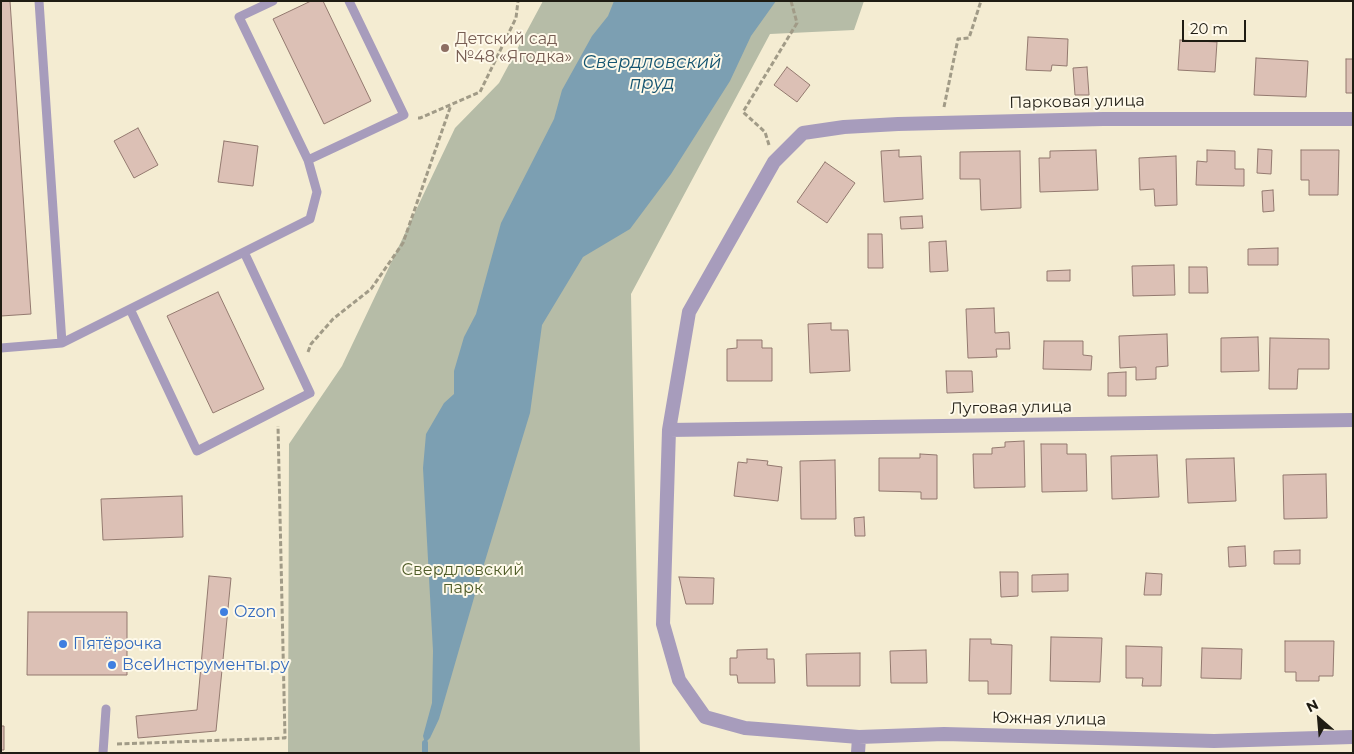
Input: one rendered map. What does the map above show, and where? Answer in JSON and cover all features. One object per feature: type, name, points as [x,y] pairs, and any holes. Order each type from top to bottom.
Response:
[{"type":"street","name":"Парковая улица","points":[[803,133],[844,127],[940,123],[1102,119],[1353,119]]},
{"type":"street","name":"Южная улица","points":[[803,133],[774,162],[689,312],[669,430],[663,624],[679,680],[705,716],[744,728],[859,737],[944,734],[1214,740],[1353,737]]},
{"type":"street","name":"Луговая улица","points":[[669,430],[1353,420]]},
{"type":"street","points":[[858,753],[859,737]]},
{"type":"lane","points":[[39,1],[62,344]]},
{"type":"lane","points":[[1,348],[62,344],[310,219],[317,192],[308,160],[239,17],[273,1]]},
{"type":"lane","points":[[308,160],[404,115],[349,1]]},
{"type":"lane","points":[[130,309],[197,451],[310,393],[244,252]]},
{"type":"lane","points":[[104,749],[106,709]]},
{"type":"path","points":[[404,115],[420,118],[480,92],[516,18],[518,1]]},
{"type":"path","points":[[774,162],[765,132],[743,112],[797,23],[791,1]]},
{"type":"path","points":[[940,123],[958,39],[970,38],[981,1]]},
{"type":"path","points":[[299,370],[312,344],[333,319],[371,289],[403,243],[451,104]]},
{"type":"path","points":[[104,749],[285,738],[278,409]]},
{"type":"green space","name":"Свердловский парк","points":[[543,1],[864,1],[854,30],[770,34],[631,294],[640,753],[288,753],[289,444],[342,366],[455,128],[499,83]]},
{"type":"water","name":"Свердловский пруд","points":[[614,1],[776,1],[751,36],[730,81],[671,174],[630,229],[583,257],[542,325],[530,413],[439,719],[430,738],[425,743],[423,736],[432,703],[433,651],[423,468],[426,434],[444,403],[454,394],[454,371],[464,337],[476,314],[501,223],[554,119],[562,90],[592,36],[608,16]]},
{"type":"building","points":[[1,1],[10,1],[31,314],[1,316]]},
{"type":"building","points":[[311,1],[323,1],[371,101],[324,124],[273,19]]},
{"type":"building","points":[[1028,37],[1068,39],[1067,66],[1052,65],[1051,71],[1026,70]]},
{"type":"building","points":[[1180,40],[1217,42],[1215,72],[1178,70]]},
{"type":"building","points":[[1256,58],[1308,61],[1306,97],[1254,95]]},
{"type":"building","points":[[1346,59],[1353,59],[1353,93],[1346,93]]},
{"type":"building","points":[[787,67],[810,85],[797,102],[774,85]]},
{"type":"building","points":[[1087,67],[1089,95],[1075,95],[1073,68]]},
{"type":"building","points":[[138,128],[158,165],[134,178],[114,141]]},
{"type":"building","points":[[224,141],[258,146],[253,186],[218,182]]},
{"type":"building","points":[[1258,149],[1272,150],[1271,174],[1257,173]]},
{"type":"building","points":[[899,150],[899,157],[921,156],[923,199],[884,202],[881,151]]},
{"type":"building","points":[[1096,150],[1098,190],[1040,192],[1039,158],[1050,158],[1050,151]]},
{"type":"building","points":[[1207,150],[1235,151],[1235,169],[1244,169],[1244,186],[1196,185],[1197,161],[1207,162]]},
{"type":"building","points":[[1301,150],[1339,150],[1338,195],[1309,195],[1309,180],[1301,180]]},
{"type":"building","points":[[1020,151],[1021,208],[981,210],[980,179],[960,179],[960,152]]},
{"type":"building","points":[[1176,156],[1177,205],[1155,206],[1154,189],[1140,190],[1139,158]]},
{"type":"building","points":[[825,162],[855,183],[827,223],[797,202]]},
{"type":"building","points":[[1273,190],[1274,211],[1263,212],[1262,191]]},
{"type":"building","points":[[922,216],[923,228],[901,229],[900,217]]},
{"type":"building","points":[[868,234],[882,234],[883,268],[868,268]]},
{"type":"building","points":[[946,241],[948,271],[930,272],[929,242]]},
{"type":"building","points":[[1278,248],[1278,265],[1248,265],[1248,249]]},
{"type":"building","points":[[1174,265],[1175,295],[1133,296],[1132,266]]},
{"type":"building","points":[[1189,267],[1207,267],[1208,293],[1189,293]]},
{"type":"building","points":[[1070,270],[1070,281],[1047,281],[1047,271]]},
{"type":"building","points":[[218,292],[264,389],[213,413],[167,316]]},
{"type":"building","points":[[994,308],[995,333],[1009,332],[1010,349],[996,349],[997,357],[968,358],[966,309]]},
{"type":"building","points":[[831,323],[831,330],[848,330],[850,371],[810,373],[808,324]]},
{"type":"building","points":[[1167,334],[1168,366],[1156,367],[1156,379],[1136,380],[1136,367],[1120,368],[1119,336]]},
{"type":"building","points":[[1258,337],[1259,371],[1221,372],[1221,338]]},
{"type":"building","points":[[1270,338],[1329,339],[1329,369],[1298,369],[1297,389],[1269,389]]},
{"type":"building","points":[[737,340],[762,340],[762,348],[772,348],[772,381],[727,381],[727,349],[737,348]]},
{"type":"building","points":[[1044,341],[1083,341],[1083,355],[1092,356],[1091,370],[1043,369]]},
{"type":"building","points":[[946,371],[972,371],[973,392],[947,393]]},
{"type":"building","points":[[1126,372],[1126,396],[1108,396],[1108,373]]},
{"type":"building","points":[[1024,441],[1025,487],[974,488],[973,454],[992,454],[992,448],[1005,447],[1005,442]]},
{"type":"building","points":[[1041,444],[1067,444],[1067,454],[1086,454],[1087,491],[1042,492]]},
{"type":"building","points":[[920,454],[937,455],[937,499],[921,499],[921,492],[879,491],[879,458],[920,458]]},
{"type":"building","points":[[1157,455],[1159,497],[1112,499],[1111,456]]},
{"type":"building","points":[[1234,458],[1236,501],[1188,503],[1186,459]]},
{"type":"building","points":[[747,459],[768,461],[767,465],[782,467],[778,501],[734,496],[738,462],[747,463]]},
{"type":"building","points":[[835,460],[836,519],[801,519],[800,461]]},
{"type":"building","points":[[1326,474],[1327,518],[1284,519],[1283,475]]},
{"type":"building","points":[[182,496],[183,537],[103,540],[101,499]]},
{"type":"building","points":[[864,517],[865,536],[855,536],[854,518]]},
{"type":"building","points":[[1245,546],[1246,566],[1229,567],[1228,547]]},
{"type":"building","points":[[1300,550],[1300,564],[1274,564],[1274,551]]},
{"type":"building","points":[[1000,572],[1018,572],[1018,596],[1001,597]]},
{"type":"building","points":[[1146,573],[1162,574],[1161,595],[1144,595]]},
{"type":"building","points":[[1068,574],[1068,591],[1032,592],[1032,575]]},
{"type":"building","points":[[209,576],[231,578],[216,731],[138,738],[136,716],[197,710]]},
{"type":"building","points":[[679,577],[714,578],[713,604],[686,604]]},
{"type":"building","points":[[28,612],[127,612],[127,675],[27,675]]},
{"type":"building","points":[[1051,637],[1102,638],[1100,682],[1050,681]]},
{"type":"building","points":[[970,639],[991,639],[991,644],[1012,645],[1011,694],[988,694],[988,681],[969,681]]},
{"type":"building","points":[[1285,641],[1334,641],[1333,676],[1319,676],[1319,681],[1296,681],[1296,672],[1285,672]]},
{"type":"building","points":[[1126,646],[1162,647],[1161,686],[1142,686],[1143,678],[1126,678]]},
{"type":"building","points":[[1202,648],[1242,649],[1241,679],[1201,678]]},
{"type":"building","points":[[767,649],[767,659],[774,659],[775,683],[738,683],[737,675],[730,675],[730,658],[737,658],[737,650]]},
{"type":"building","points":[[926,650],[927,683],[891,683],[890,651]]},
{"type":"building","points":[[860,653],[860,686],[807,686],[806,654]]},
{"type":"building","points":[[1,726],[4,726],[4,750],[1,750]]},
{"type":"waterway","points":[[425,743],[425,753]]},
{"type":"place","name":"Детский сад №48 «Ягодка»","points":[[445,48]]},
{"type":"place","name":"Ozon","points":[[224,612]]},
{"type":"place","name":"Пятёрочка","points":[[63,644]]},
{"type":"place","name":"ВсеИнструменты.ру","points":[[112,665]]}]
